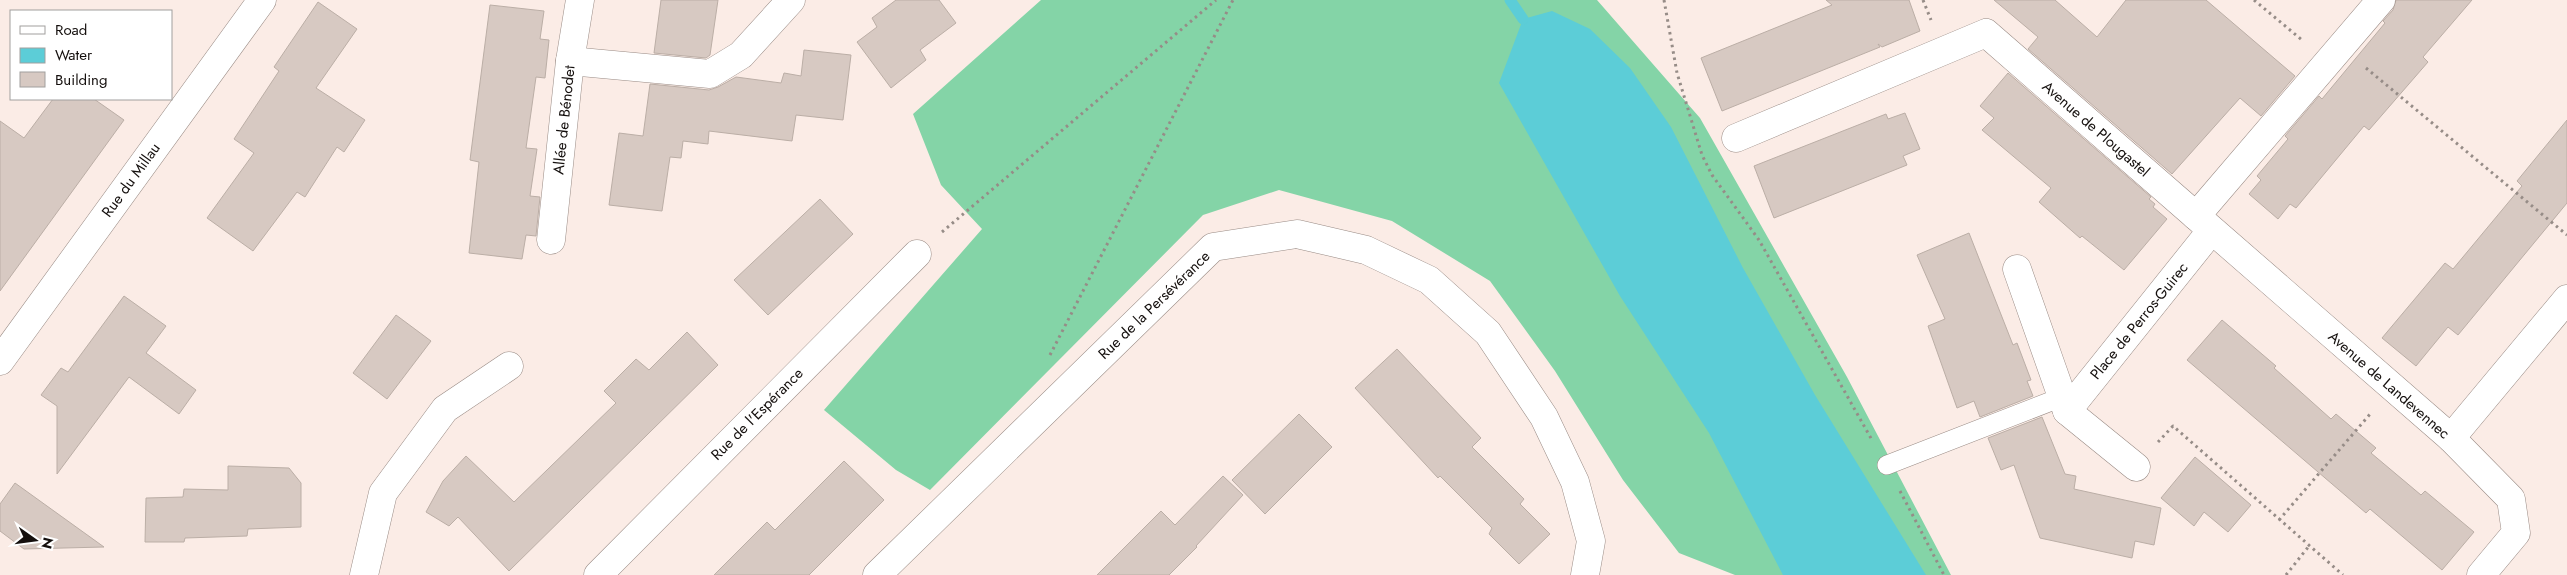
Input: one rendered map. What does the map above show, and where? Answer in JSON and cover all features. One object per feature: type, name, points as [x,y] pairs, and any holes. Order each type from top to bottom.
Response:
[{"type":"street","name":"Rue du Millau","points":[[0,361],[262,0]]},
{"type":"street","name":"Allée de Bénodet","points":[[551,240],[570,61],[580,0]]},
{"type":"street","points":[[570,61],[710,74],[741,55],[792,0]]},
{"type":"street","points":[[2204,223],[2334,54],[2381,0]]},
{"type":"street","name":"Avenue de Plougastel","points":[[1736,138],[1986,33],[2204,223]]},
{"type":"street","name":"Avenue de Landevennec","points":[[2204,223],[2451,438],[2512,499],[2516,533],[2481,575]]},
{"type":"street","name":"Place de Perros-Guirec","points":[[2065,404],[2204,223]]},
{"type":"street","name":"Rue de la Persévérance","points":[[877,575],[1213,247],[1297,234],[1366,250],[1429,280],[1488,333],[1544,417],[1575,482],[1591,541],[1585,575]]},
{"type":"street","name":"Rue de l'Espérance","points":[[598,575],[917,254]]},
{"type":"street","points":[[2017,269],[2065,404],[2136,467]]},
{"type":"street","points":[[2451,438],[2567,299]]},
{"type":"street","points":[[364,575],[384,493],[445,409],[509,366]]},
{"type":"lane","points":[[1887,465],[2065,404]]},
{"type":"path","points":[[917,254],[1216,0]]},
{"type":"path","points":[[1048,359],[1233,0]]},
{"type":"path","points":[[1664,0],[1676,73],[1702,155],[1712,175],[1759,240],[1887,465],[1944,575]]},
{"type":"path","points":[[2254,0],[2334,54],[2567,235]]},
{"type":"path","points":[[2279,520],[2393,387]]},
{"type":"path","points":[[2136,467],[2173,426],[2343,575]]},
{"type":"path","points":[[2286,575],[2309,546]]},
{"type":"green space","points":[[1041,0],[1597,0],[1700,118],[1847,377],[1951,575],[1735,575],[1679,553],[1623,480],[1555,371],[1490,281],[1392,221],[1279,190],[1203,215],[930,490],[896,470],[824,410],[982,229],[941,185],[913,114]]},
{"type":"water","points":[[1552,11],[1590,29],[1630,68],[1671,127],[1743,268],[1815,395],[1926,575],[1783,575],[1709,433],[1620,296],[1499,83],[1523,19]]},
{"type":"building","points":[[661,0],[718,0],[710,55],[706,58],[654,53]]},
{"type":"building","points":[[896,0],[939,0],[956,23],[920,50],[926,60],[891,88],[857,42],[877,27],[872,18]]},
{"type":"building","points":[[1826,0],[1909,0],[1920,31],[1882,47],[1878,44],[1880,47],[1722,111],[1701,58],[1832,5]]},
{"type":"building","points":[[1994,0],[2055,0],[2097,37],[2126,0],[2206,0],[2295,76],[2261,116],[2240,98],[2172,174],[2028,49],[2038,37]]},
{"type":"building","points":[[2396,0],[2472,0],[2423,57],[2428,62],[2369,130],[2364,126],[2296,208],[2290,204],[2278,219],[2249,194],[2261,180],[2257,176],[2288,139],[2285,136],[2319,96],[2322,99],[2385,23],[2383,21],[2393,10]]},
{"type":"building","points":[[318,2],[357,29],[316,88],[365,120],[344,152],[337,147],[305,197],[297,192],[253,251],[207,218],[254,153],[234,139],[279,71],[274,67]]},
{"type":"building","points":[[490,5],[544,11],[540,39],[549,40],[545,78],[536,77],[526,148],[537,149],[530,196],[540,197],[536,236],[526,235],[522,259],[469,253],[479,162],[470,160]]},
{"type":"building","points":[[804,50],[851,55],[843,120],[796,115],[792,141],[709,131],[708,144],[683,141],[681,158],[670,157],[662,211],[609,205],[619,133],[643,136],[650,84],[709,90],[736,77],[781,83],[784,73],[801,76]]},
{"type":"building","points":[[2008,73],[2151,197],[2149,199],[2155,204],[2153,207],[2167,219],[2124,270],[2082,236],[2080,238],[2039,202],[2051,188],[1982,130],[1994,118],[1980,106]]},
{"type":"building","points":[[52,100],[95,100],[124,120],[0,291],[0,121],[24,138]]},
{"type":"building","points":[[1905,113],[1920,149],[1903,156],[1907,165],[1774,218],[1754,166],[1886,114],[1888,119]]},
{"type":"building","points":[[2567,120],[2567,203],[2458,335],[2448,327],[2416,366],[2382,338],[2445,263],[2453,269],[2522,186],[2517,181]]},
{"type":"building","points":[[820,199],[853,234],[768,315],[734,280]]},
{"type":"building","points":[[1969,233],[2013,345],[2017,343],[2031,380],[2027,381],[2033,396],[1980,417],[1974,401],[1957,408],[1928,326],[1945,319],[1917,255]]},
{"type":"building","points":[[124,296],[166,326],[146,353],[196,390],[179,414],[129,377],[57,474],[57,406],[41,395],[61,368],[68,372]]},
{"type":"building","points":[[396,315],[431,341],[387,399],[353,373]]},
{"type":"building","points":[[2222,320],[2276,366],[2274,368],[2331,419],[2336,414],[2376,448],[2371,453],[2421,495],[2425,491],[2474,532],[2442,570],[2370,509],[2366,513],[2187,360]]},
{"type":"building","points":[[687,332],[718,365],[509,571],[458,517],[449,526],[426,512],[443,481],[466,456],[514,502],[616,403],[604,391],[636,359],[649,370]]},
{"type":"building","points":[[1397,349],[1481,438],[1472,447],[1524,499],[1520,504],[1550,534],[1519,564],[1489,534],[1492,528],[1440,476],[1438,478],[1355,388]]},
{"type":"building","points":[[1299,414],[1332,447],[1265,514],[1232,480]]},
{"type":"building","points":[[2042,417],[2065,474],[2076,476],[2074,489],[2161,508],[2154,545],[2135,541],[2132,558],[2040,538],[2014,465],[2001,470],[1988,438]]},
{"type":"building","points":[[2195,457],[2251,505],[2228,532],[2204,512],[2194,526],[2161,498]]},
{"type":"building","points":[[844,461],[884,500],[809,575],[714,575],[767,522],[775,530]]},
{"type":"building","points":[[228,466],[289,468],[301,483],[301,527],[248,529],[247,536],[185,538],[184,542],[145,542],[146,498],[183,497],[184,489],[228,490]]},
{"type":"building","points":[[1223,476],[1243,495],[1197,547],[1169,575],[1097,575],[1161,511],[1175,525]]},
{"type":"building","points":[[15,483],[104,547],[24,549],[0,531],[0,504]]},
{"type":"waterway","points":[[1510,0],[1523,19]]}]
